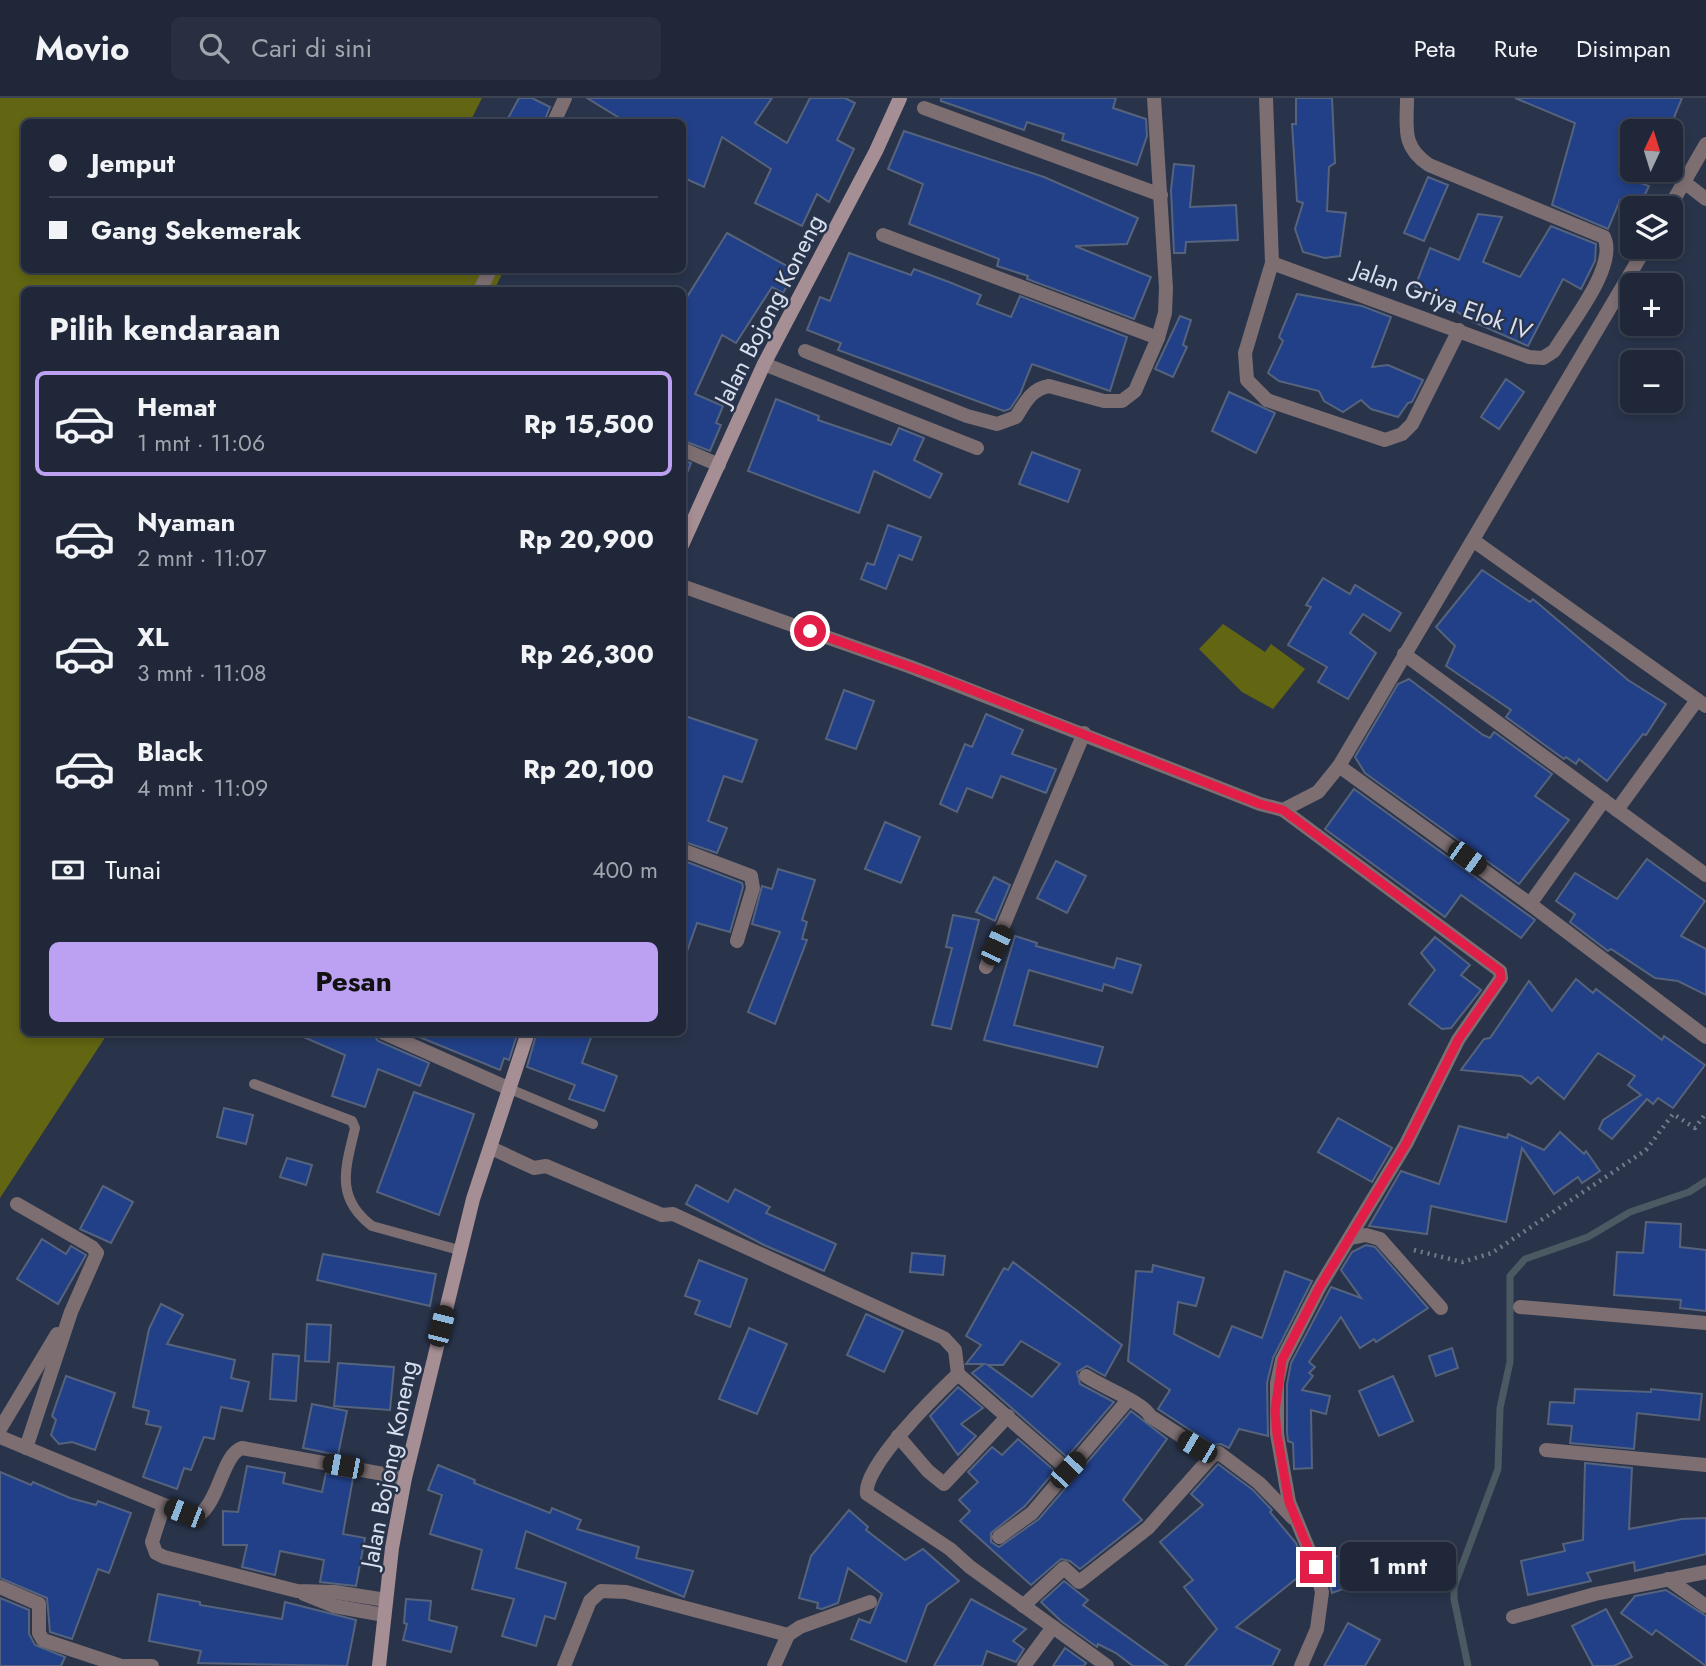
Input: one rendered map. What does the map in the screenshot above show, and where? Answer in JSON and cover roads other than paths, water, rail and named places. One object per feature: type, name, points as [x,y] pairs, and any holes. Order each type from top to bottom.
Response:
[{"type":"street","points":[[555,119],[565,98]]},
{"type":"street","name":"Jalan Bojong Koneng","points":[[686,536],[764,364],[876,151],[900,98]]},
{"type":"street","points":[[805,351],[967,416],[997,424],[1016,417],[1031,394],[1049,386],[1104,401],[1122,401],[1135,391],[1158,338],[1165,313],[1166,288],[1154,98]]},
{"type":"street","points":[[1266,98],[1272,263],[1245,353],[1247,380],[1267,400],[1385,440],[1402,434],[1412,424],[1459,330]]},
{"type":"street","name":"Jalan Griya Elok IV","points":[[1272,263],[1529,357],[1543,358],[1554,351],[1606,266],[1608,246],[1604,237],[1429,165],[1414,155],[1407,140],[1407,98]]},
{"type":"street","points":[[924,108],[1161,195]]},
{"type":"street","points":[[1676,196],[1706,144]]},
{"type":"street","points":[[1684,182],[1706,199]]},
{"type":"street","points":[[883,235],[1158,338]]},
{"type":"street","points":[[1283,810],[1318,792],[1339,766],[1639,259]]},
{"type":"street","points":[[764,364],[977,448]]},
{"type":"street","points":[[686,451],[719,465]]},
{"type":"street","points":[[1474,541],[1701,703],[1617,810]]},
{"type":"street","points":[[686,587],[911,667],[1260,804],[1283,810],[1500,971],[1501,978],[1458,1040],[1406,1144],[1319,1288],[1289,1345],[1277,1383],[1277,1434],[1289,1502],[1316,1567],[1322,1592],[1317,1629],[1301,1666]]},
{"type":"street","points":[[1404,654],[1706,875]]},
{"type":"street","points":[[986,967],[1084,733]]},
{"type":"street","points":[[1339,766],[1530,904],[1706,1037]]},
{"type":"street","points":[[1530,904],[1604,800]]},
{"type":"street","points":[[686,852],[751,876],[753,888],[737,941]]},
{"type":"street","points":[[391,1036],[510,1089]]},
{"type":"street","name":"Jalan Bojong Koneng","points":[[379,1666],[405,1478],[459,1250],[527,1036]]},
{"type":"street","points":[[491,1148],[534,1168],[546,1166],[662,1215],[673,1214],[944,1338],[955,1350],[958,1374],[1068,1470]]},
{"type":"street","points":[[0,1429],[71,1312],[95,1263],[97,1253],[92,1247],[17,1204]]},
{"type":"street","points":[[1351,1238],[1366,1235],[1380,1239],[1441,1308]]},
{"type":"street","points":[[1520,1307],[1706,1323]]},
{"type":"street","points":[[26,1448],[71,1312]]},
{"type":"street","points":[[958,1374],[918,1411],[898,1436],[869,1480],[867,1494],[950,1549],[1107,1666]]},
{"type":"street","points":[[1086,1376],[1147,1408],[1150,1416],[1212,1456]]},
{"type":"street","points":[[999,1537],[1032,1513],[1114,1420],[1128,1400]]},
{"type":"street","points":[[898,1436],[928,1471],[944,1484],[1008,1416]]},
{"type":"street","points":[[0,1437],[164,1505],[199,1515],[210,1507],[232,1455],[242,1448],[405,1478]]},
{"type":"street","points":[[1546,1450],[1706,1465]]},
{"type":"street","points":[[1023,1606],[1064,1568],[1079,1582],[1115,1555],[1148,1528],[1212,1456],[1219,1453],[1259,1483],[1298,1524]]},
{"type":"street","points":[[164,1505],[152,1542],[156,1553],[297,1591],[334,1606],[385,1608]]},
{"type":"street","points":[[1513,1617],[1595,1594],[1706,1572]]},
{"type":"street","points":[[1668,1579],[1706,1606]]},
{"type":"street","points":[[0,1587],[39,1604],[39,1633],[43,1640],[123,1666],[152,1666]]},
{"type":"street","points":[[565,1666],[590,1601],[601,1591],[626,1592],[788,1635]]},
{"type":"street","points":[[775,1666],[788,1635],[800,1627],[870,1602]]},
{"type":"street","points":[[1024,1666],[1053,1628]]},
{"type":"lane","points":[[254,1084],[352,1121],[355,1128],[343,1178],[344,1187],[366,1222],[372,1226],[459,1250]]},
{"type":"lane","points":[[510,1089],[593,1124]]},
{"type":"waterway","points":[[1468,1666],[1454,1587],[1498,1469],[1500,1408],[1510,1362],[1510,1276],[1525,1259],[1588,1237],[1630,1212],[1689,1192],[1706,1181]]}]
